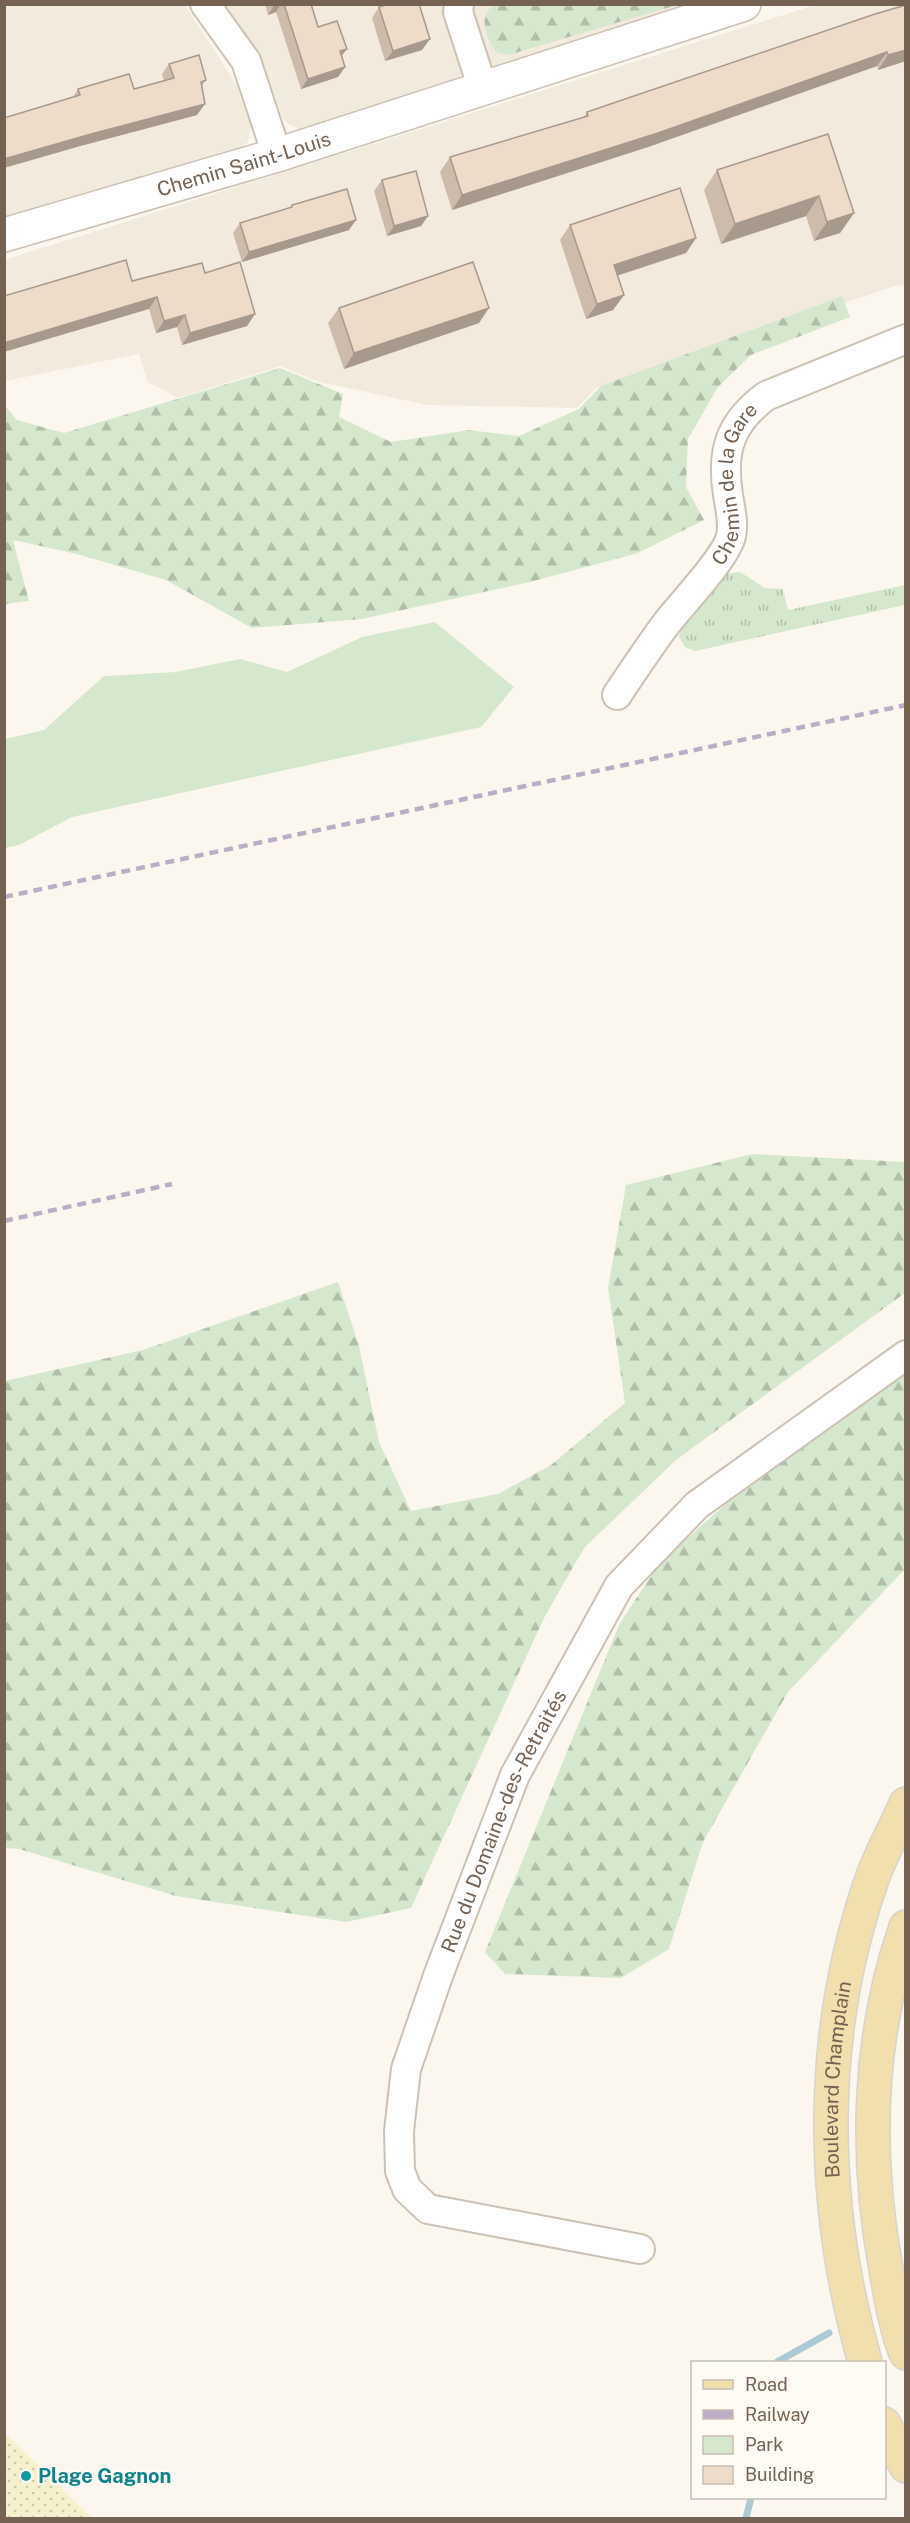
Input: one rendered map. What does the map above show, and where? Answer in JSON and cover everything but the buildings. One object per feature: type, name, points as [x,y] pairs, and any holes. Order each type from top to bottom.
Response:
[{"type":"main road","name":"Boulevard Champlain","points":[[865,2361],[849,2309],[835,2224],[829,2140],[836,2031],[851,1957],[872,1879],[906,1804]]},
{"type":"main road","name":"Boulevard Champlain","points":[[906,1927],[893,1963],[877,2052],[871,2138],[878,2226],[897,2329],[906,2353]]},
{"type":"main road","points":[[886,2426],[906,2466]]},
{"type":"street","points":[[206,4],[246,61],[277,155]]},
{"type":"street","points":[[459,4],[458,12],[483,89]]},
{"type":"street","name":"Chemin Saint-Louis","points":[[4,235],[277,155],[483,89],[710,10],[744,4]]},
{"type":"street","name":"Chemin de la Gare","points":[[617,695],[667,623],[724,551],[731,537],[732,523],[725,462],[736,424],[747,410],[766,396],[906,339]]},
{"type":"street","name":"Rue du Domaine-des-Retraités","points":[[640,2248],[429,2209],[407,2189],[400,2171],[399,2131],[406,2068],[438,1976],[515,1775],[619,1586],[696,1505],[906,1355]]},
{"type":"shaded area","points":[[5,5],[185,5],[236,84],[251,128],[248,142],[241,147],[5,218]]},
{"type":"shaded area","points":[[225,5],[695,5],[298,129],[284,121],[257,51]]},
{"type":"shaded area","points":[[815,5],[905,5],[905,285],[894,286],[596,388],[577,408],[428,405],[319,382],[280,366],[178,398],[148,382],[139,354],[5,381],[4,260]]},
{"type":"green space","points":[[493,5],[677,5],[508,55],[496,52],[485,28],[485,16]]},
{"type":"green space","points":[[842,296],[850,317],[751,355],[718,387],[688,439],[686,487],[704,520],[638,553],[534,581],[362,619],[252,628],[166,580],[77,554],[13,540],[29,601],[5,604],[5,406],[17,420],[64,433],[280,368],[343,394],[339,417],[391,442],[469,430],[519,436],[579,409],[601,386]]},
{"type":"green space","points":[[740,572],[765,588],[783,589],[788,610],[905,585],[905,605],[695,651],[685,647],[679,637],[680,629],[724,574]]},
{"type":"green space","points":[[435,622],[514,687],[481,727],[72,817],[19,845],[5,848],[5,739],[44,730],[104,676],[176,672],[240,659],[287,672],[362,637]]},
{"type":"green space","points":[[752,1154],[905,1162],[905,1293],[676,1460],[584,1548],[544,1618],[411,1908],[346,1922],[176,1896],[19,1849],[5,1848],[5,1381],[143,1350],[338,1282],[359,1346],[379,1442],[411,1511],[498,1494],[551,1465],[625,1403],[608,1288],[626,1185]]},
{"type":"green space","points":[[905,1374],[905,1569],[788,1692],[703,1842],[669,1949],[621,1978],[505,1974],[485,1952],[619,1625],[660,1562],[728,1502]]},
{"type":"sand","name":"Plage Gagnon","points":[[5,2433],[92,2518],[5,2518]]},
{"type":"waterway","points":[[779,2361],[829,2333]]},
{"type":"waterway","points":[[746,2518],[751,2499]]},
{"type":"railway","points":[[4,897],[906,705]]},
{"type":"railway","points":[[4,1221],[172,1184]]},
{"type":"place","name":"Plage Gagnon","points":[[26,2476]]}]
